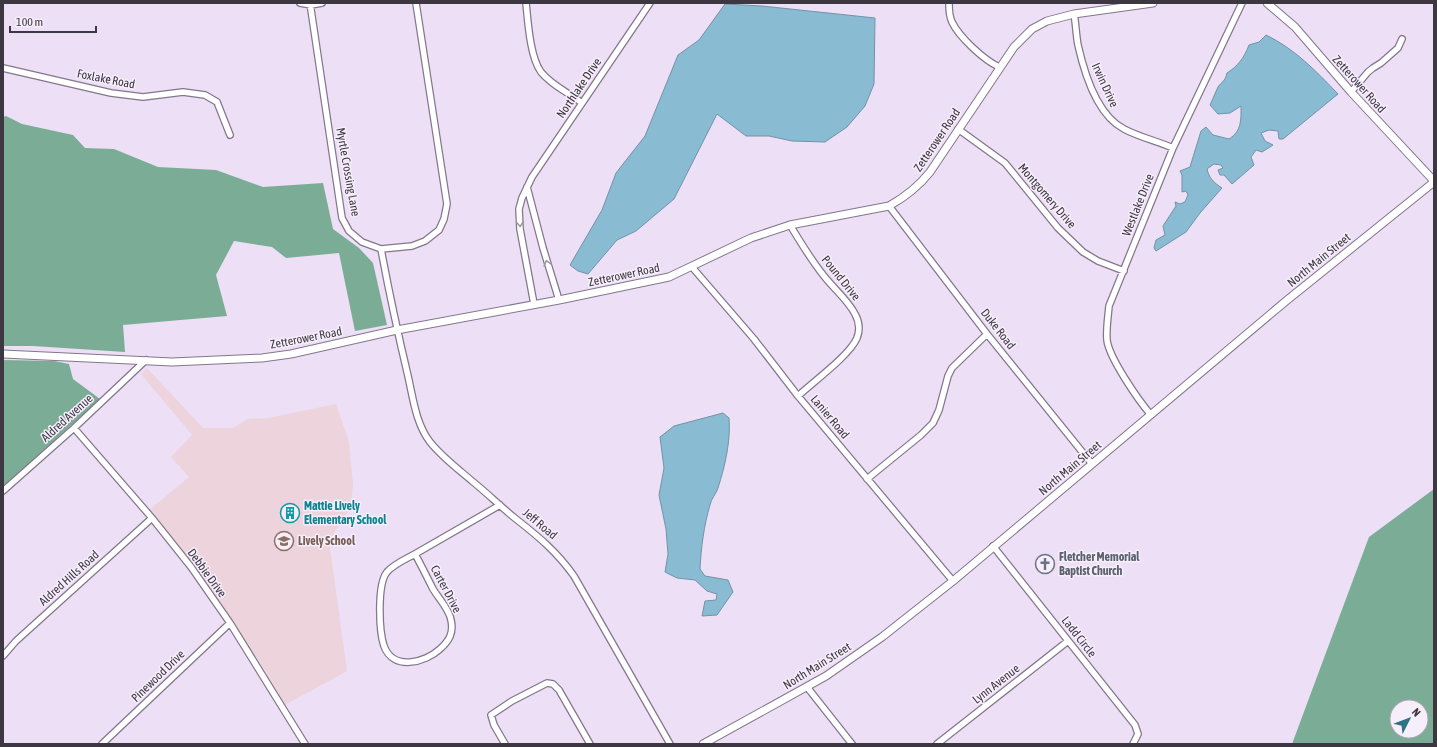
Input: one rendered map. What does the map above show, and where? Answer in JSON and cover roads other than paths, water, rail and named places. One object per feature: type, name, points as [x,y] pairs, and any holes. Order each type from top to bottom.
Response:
[{"type":"street","points":[[300,3],[322,3]]},
{"type":"street","name":"Myrtle Crossing Lane","points":[[310,4],[342,218],[349,231],[362,242],[381,249],[412,246],[425,241],[440,230],[447,204],[416,3]]},
{"type":"street","points":[[526,3],[532,47],[537,65],[548,79],[582,103]]},
{"type":"street","name":"Northlake Drive","points":[[534,304],[520,229],[519,209],[522,198],[532,177],[650,3]]},
{"type":"street","points":[[948,3],[952,22],[964,38],[989,62],[999,67]]},
{"type":"street","name":"Zetterower Road","points":[[3,354],[172,362],[262,358],[291,354],[397,330],[559,300],[669,277],[751,238],[790,225],[889,206],[906,196],[925,178],[999,67],[1016,44],[1032,29],[1047,21],[1074,14],[1153,3]]},
{"type":"street","name":"Westlake Drive","points":[[1151,414],[1142,404],[1113,358],[1107,341],[1109,306],[1173,148],[1242,3]]},
{"type":"street","name":"Zetterower Road","points":[[1267,3],[1295,27],[1351,92],[1434,182]]},
{"type":"street","name":"Irwin Drive","points":[[1074,14],[1082,59],[1095,93],[1109,118],[1124,129],[1173,148]]},
{"type":"street","points":[[1351,92],[1368,72],[1382,63],[1398,48],[1402,39]]},
{"type":"street","name":"Foxlake Road","points":[[3,68],[111,93],[143,97],[183,92],[205,95],[217,102],[230,135]]},
{"type":"street","name":"Montgomery Drive","points":[[958,129],[1004,163],[1058,228],[1083,252],[1098,261],[1124,271]]},
{"type":"street","name":"North Main Street","points":[[703,744],[826,676],[859,653],[953,581],[1286,301],[1434,182]]},
{"type":"street","points":[[527,187],[543,248],[559,300]]},
{"type":"street","name":"Duke Road","points":[[889,206],[987,334],[1092,464]]},
{"type":"street","name":"Pound Drive","points":[[790,225],[822,274],[851,306],[859,326],[857,338],[847,352],[798,396]]},
{"type":"street","name":"Jeff Road","points":[[381,249],[397,330],[418,419],[427,437],[436,449],[452,464],[562,559],[574,576],[670,744]]},
{"type":"street","name":"Lanier Road","points":[[692,267],[754,338],[798,396],[953,581]]},
{"type":"street","points":[[867,479],[921,435],[932,423],[939,410],[948,376],[952,368],[987,334]]},
{"type":"street","name":"Aldred Avenue","points":[[3,491],[74,428],[146,360]]},
{"type":"street","name":"Debbie Drive","points":[[74,428],[152,518],[191,567],[230,623],[305,744]]},
{"type":"street","name":"Carter Drive","points":[[415,554],[451,618],[452,634],[444,646],[429,658],[416,662],[404,662],[392,656],[384,646],[381,621],[381,587],[383,578],[387,571],[415,554],[500,505]]},
{"type":"street","name":"Aldred Hills Road","points":[[3,656],[16,641],[152,518]]},
{"type":"street","name":"Ladd Circle","points":[[993,546],[1137,728],[1138,734],[1133,744]]},
{"type":"street","name":"Pinewood Drive","points":[[102,744],[230,623]]},
{"type":"street","name":"Lynn Avenue","points":[[937,744],[1068,641]]},
{"type":"street","points":[[505,744],[494,725],[491,715],[512,701],[547,683],[553,684],[560,690],[590,744]]},
{"type":"street","points":[[807,687],[852,744]]},
{"type":"water","points":[[725,4],[762,6],[875,18],[874,84],[865,106],[847,127],[825,142],[792,141],[769,136],[746,136],[717,114],[674,199],[636,231],[617,240],[588,274],[578,271],[570,265],[602,210],[616,173],[645,136],[678,55],[699,40]]},
{"type":"water","points":[[1266,35],[1296,54],[1338,94],[1283,139],[1279,139],[1278,131],[1269,130],[1261,133],[1265,141],[1273,145],[1262,152],[1256,150],[1251,157],[1254,165],[1232,184],[1224,175],[1220,175],[1218,170],[1223,168],[1221,165],[1214,164],[1207,169],[1212,180],[1222,188],[1186,232],[1156,251],[1154,248],[1156,240],[1165,235],[1163,226],[1176,206],[1175,202],[1180,204],[1185,202],[1188,195],[1186,191],[1182,192],[1182,175],[1180,171],[1190,167],[1201,131],[1206,127],[1213,135],[1229,139],[1239,128],[1241,120],[1241,106],[1230,113],[1218,114],[1210,105],[1218,87],[1224,80],[1227,73],[1240,61],[1249,45],[1259,42]]},
{"type":"water","points":[[723,413],[729,418],[728,444],[721,480],[711,503],[706,520],[700,569],[705,576],[728,580],[733,592],[717,615],[702,616],[705,601],[716,600],[717,594],[707,591],[695,580],[677,578],[665,572],[668,554],[666,529],[659,495],[664,468],[660,437],[674,426]]},
{"type":"place","name":"Mattie Lively Elementary School","points":[[290,513]]},
{"type":"place","name":"Lively School","points":[[284,541]]},
{"type":"place","name":"Fletcher Memorial Baptist Church","points":[[1045,564]]}]
